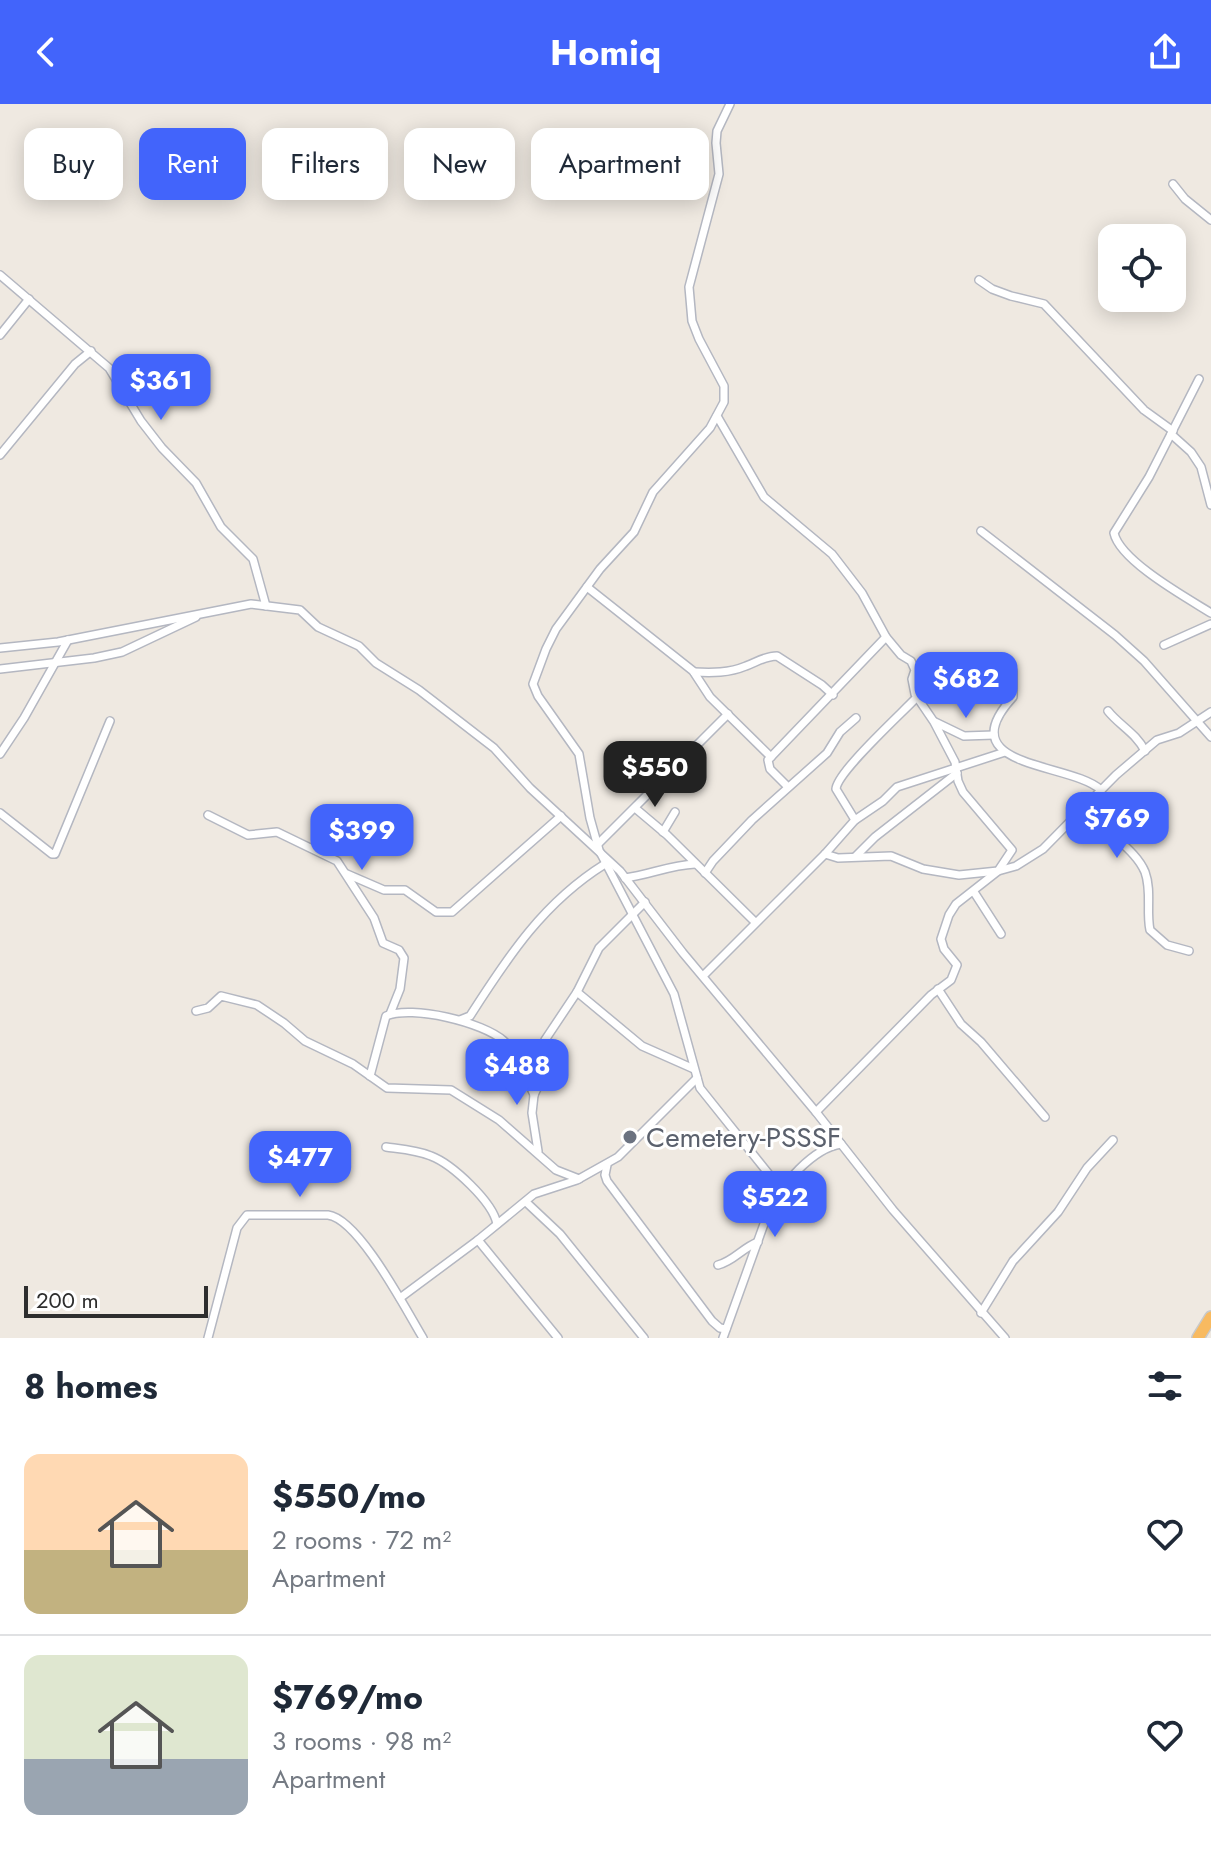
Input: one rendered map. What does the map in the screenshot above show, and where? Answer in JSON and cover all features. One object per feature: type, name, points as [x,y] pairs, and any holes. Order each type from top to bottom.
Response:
[{"type":"highway","points":[[1198,1338],[1211,1317]]},
{"type":"street","points":[[730,104],[717,131],[719,174],[689,287],[689,306],[695,330],[724,386],[725,395],[710,428],[653,492],[634,532],[556,629],[533,684],[538,696],[579,754],[598,847],[674,994],[704,1095],[780,1188]]},
{"type":"street","points":[[1173,184],[1185,199],[1211,220]]},
{"type":"street","points":[[0,275],[109,368],[141,421],[196,483],[221,527],[253,559],[266,606]]},
{"type":"street","points":[[979,280],[992,289],[1044,304],[1144,410],[1191,452],[1201,467],[1211,505]]},
{"type":"street","points":[[0,335],[29,299]]},
{"type":"street","points":[[0,455],[78,361],[91,351]]},
{"type":"street","points":[[1199,379],[1149,477],[1114,533],[1118,546],[1127,554],[1182,596],[1211,613]]},
{"type":"street","points":[[717,416],[767,500],[832,554],[862,593],[886,637],[901,655],[911,661],[915,669],[912,679],[917,697],[934,722],[957,771],[963,792],[1011,846],[1012,853],[998,871],[954,907],[942,931],[944,949],[957,965],[955,976],[938,989],[816,1112]]},
{"type":"street","points":[[981,531],[1115,635],[1144,661],[1211,737]]},
{"type":"street","points":[[587,587],[694,672],[705,692],[771,757]]},
{"type":"street","points":[[0,648],[68,640],[251,604],[300,610],[324,631],[359,646],[376,663],[419,690],[494,748],[530,788],[598,847],[893,1210],[1005,1338]]},
{"type":"street","points":[[0,669],[122,652],[205,612]]},
{"type":"street","points":[[1164,645],[1211,624]]},
{"type":"street","points":[[788,787],[768,765],[771,757],[886,637]]},
{"type":"street","points":[[0,754],[68,640]]},
{"type":"street","points":[[694,672],[725,672],[759,659],[777,656],[833,695]]},
{"type":"street","points":[[1013,671],[1013,697],[998,714],[994,735],[1005,752],[1041,769],[1089,781],[1101,790]]},
{"type":"street","points":[[855,820],[836,789],[836,783],[917,697]]},
{"type":"street","points":[[1108,711],[1141,743],[1145,751]]},
{"type":"street","points":[[825,854],[838,858],[891,856],[923,869],[959,875],[998,871],[1020,864],[1043,849],[1101,790],[1157,740],[1179,733],[1211,712]]},
{"type":"street","points":[[598,847],[728,714]]},
{"type":"street","points":[[705,873],[713,861],[788,787],[827,753],[840,732],[856,718]]},
{"type":"street","points":[[0,813],[55,855],[110,721]]},
{"type":"street","points":[[934,722],[964,736],[994,735]]},
{"type":"street","points":[[703,976],[855,820],[883,801],[898,786],[957,771],[1005,752]]},
{"type":"street","points":[[856,856],[957,771]]},
{"type":"street","points":[[1090,802],[1094,812],[1145,873],[1150,930],[1167,945],[1189,951]]},
{"type":"street","points":[[635,808],[755,922]]},
{"type":"street","points":[[663,832],[675,812]]},
{"type":"street","points":[[208,815],[248,835],[270,831],[286,836],[337,861],[374,918],[383,943],[399,950],[404,958],[400,989],[380,1032],[370,1076]]},
{"type":"street","points":[[345,873],[384,890],[405,890],[436,912],[452,912],[561,816]]},
{"type":"street","points":[[1122,842],[1136,833],[1151,831],[1162,825]]},
{"type":"street","points":[[458,1020],[470,1016],[542,914],[605,864]]},
{"type":"street","points":[[625,878],[641,876],[667,866],[695,864]]},
{"type":"street","points":[[974,892],[1001,934]]},
{"type":"street","points":[[539,1153],[534,1141],[532,1113],[534,1095],[541,1080],[545,1040],[577,992],[599,948],[645,902]]},
{"type":"street","points":[[938,989],[961,1024],[981,1042],[1045,1117]]},
{"type":"street","points":[[577,992],[642,1046],[694,1069]]},
{"type":"street","points":[[196,1011],[208,1008],[221,996],[246,1001],[275,1016],[305,1041],[346,1060],[387,1088],[451,1090],[483,1108],[556,1170],[579,1179]]},
{"type":"street","points":[[390,1014],[415,1014],[474,1024],[506,1042],[534,1095]]},
{"type":"street","points":[[400,1298],[534,1194],[579,1179],[607,1165],[661,1117],[697,1078]]},
{"type":"street","points":[[981,1313],[1013,1261],[1058,1212],[1087,1168],[1113,1140]]},
{"type":"street","points":[[725,1334],[769,1210],[780,1188],[827,1148],[841,1144]]},
{"type":"street","points":[[386,1147],[436,1158],[493,1209],[497,1224]]},
{"type":"street","points":[[607,1165],[607,1181],[635,1222],[725,1334]]},
{"type":"street","points":[[526,1202],[560,1234],[644,1338]]},
{"type":"street","points":[[208,1338],[237,1228],[247,1215],[338,1217],[370,1253],[423,1338]]},
{"type":"street","points":[[478,1240],[558,1338]]},
{"type":"street","points":[[718,1265],[730,1262],[758,1242]]},
{"type":"place","name":"Cemetery-PSSSF","points":[[630,1137]]}]
